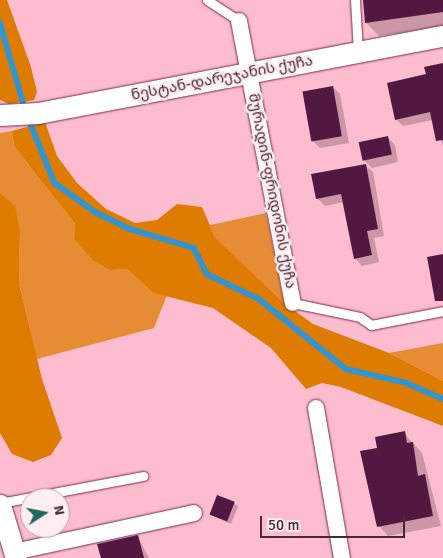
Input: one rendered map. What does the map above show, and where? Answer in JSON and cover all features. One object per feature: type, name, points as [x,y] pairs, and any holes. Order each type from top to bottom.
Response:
[{"type":"street","name":"მურადინ-ფრიდონის ქუჩა","points":[[239,21],[293,303]]},
{"type":"street","name":"ნესტან-დარეჯანის ქუჩა","points":[[7,116],[38,113],[443,36]]},
{"type":"street","points":[[316,408],[342,558]]},
{"type":"street","points":[[0,504],[15,555],[194,513]]},
{"type":"lane","points":[[207,0],[239,21]]},
{"type":"lane","points":[[354,0],[358,52]]},
{"type":"lane","points":[[293,303],[360,317],[371,325],[443,311]]},
{"type":"lane","points":[[0,504],[144,476]]},
{"type":"shaded area","points":[[0,0],[7,0],[31,67],[37,92],[34,100],[9,104],[0,100]]},
{"type":"shaded area","points":[[45,122],[57,156],[77,183],[106,209],[135,223],[157,220],[177,204],[202,207],[215,237],[284,303],[313,324],[389,353],[443,381],[443,426],[341,387],[322,383],[306,389],[271,348],[213,308],[153,293],[127,269],[110,270],[93,260],[74,239],[75,224],[14,146],[12,131]]},
{"type":"shaded area","points":[[12,131],[14,146],[75,224],[74,239],[110,270],[127,269],[153,293],[167,295],[154,328],[37,359],[19,283],[20,232],[0,193],[0,133]]},
{"type":"shaded area","points":[[0,193],[15,206],[20,232],[19,283],[42,379],[62,438],[51,455],[33,462],[12,454],[0,433]]},
{"type":"shaded area","points":[[266,213],[284,303],[215,237],[210,225]]},
{"type":"shaded area","points":[[443,343],[443,381],[389,353]]},
{"type":"building","points":[[363,0],[443,0],[443,12],[365,23]]},
{"type":"building","points":[[443,63],[443,140],[436,141],[430,112],[395,120],[387,83],[426,74],[424,67]]},
{"type":"building","points":[[333,86],[342,136],[311,142],[302,91]]},
{"type":"building","points":[[388,136],[392,155],[363,161],[359,142]]},
{"type":"building","points":[[366,164],[378,229],[367,231],[372,255],[354,259],[341,194],[316,199],[311,174]]},
{"type":"building","points":[[443,254],[443,301],[435,301],[427,257]]},
{"type":"building","points":[[405,431],[407,443],[413,442],[418,476],[425,474],[433,516],[377,527],[360,451],[377,448],[375,437]]},
{"type":"building","points":[[217,495],[235,502],[227,521],[209,515]]},
{"type":"building","points":[[138,535],[144,558],[101,558],[97,544]]},
{"type":"waterway","points":[[0,22],[25,108]]},
{"type":"waterway","points":[[28,117],[55,183],[95,212],[130,229],[194,248],[207,274],[259,299],[346,369],[407,383],[443,399]]}]
